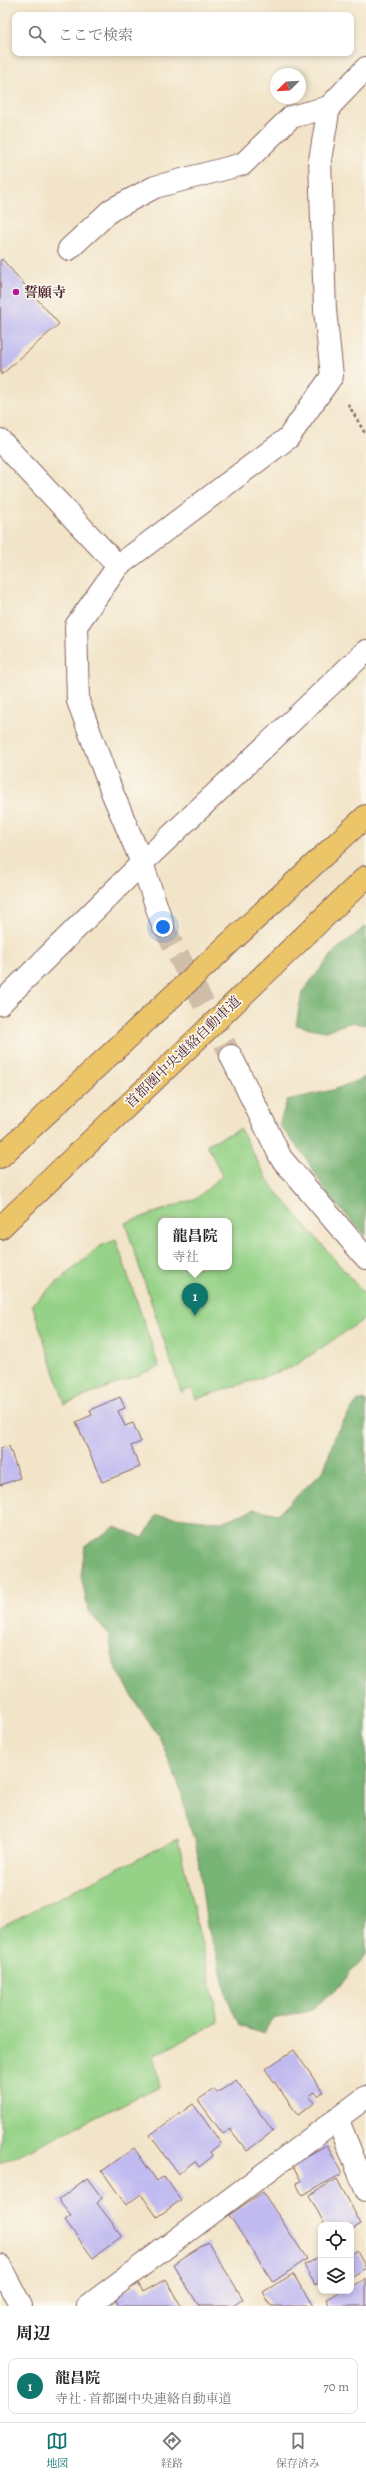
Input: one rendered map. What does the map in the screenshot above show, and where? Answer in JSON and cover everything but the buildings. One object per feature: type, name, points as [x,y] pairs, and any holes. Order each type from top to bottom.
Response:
[{"type":"highway","points":[[0,1157],[366,816]]},
{"type":"highway","name":"首都圏中央連絡自動車道","points":[[0,1228],[366,877]]},
{"type":"street","points":[[69,249],[111,210],[155,187],[243,164],[291,117],[329,107],[366,68]]},
{"type":"street","points":[[163,926],[142,863],[112,792],[78,701],[76,626],[118,566],[288,438],[332,376],[325,310],[320,160],[329,107]]},
{"type":"street","points":[[0,440],[118,566]]},
{"type":"street","points":[[0,1004],[142,863],[366,651]]},
{"type":"street","points":[[231,1056],[281,1158],[366,1258]]},
{"type":"street","points":[[88,2306],[366,2097]]},
{"type":"street","points":[[337,2118],[366,2190]]},
{"type":"street","points":[[0,2266],[21,2306]]},
{"type":"green space","points":[[366,926],[366,1025],[352,1022],[325,1031],[296,1025],[302,992],[335,951]]},
{"type":"green space","points":[[366,1077],[366,1236],[329,1197],[304,1155],[279,1125],[287,1100],[333,1090]]},
{"type":"green space","points":[[240,1129],[270,1184],[366,1296],[366,1318],[293,1367],[196,1399],[192,1388],[181,1392],[125,1223],[197,1198],[222,1176],[207,1144]]},
{"type":"green space","points":[[116,1240],[159,1367],[65,1404],[32,1304],[100,1246]]},
{"type":"green space","points":[[358,1400],[366,1401],[366,1955],[333,1992],[309,2011],[273,2019],[264,2033],[239,2025],[226,1995],[219,1962],[207,1926],[196,1844],[188,1823],[181,1791],[159,1736],[138,1706],[114,1664],[109,1636],[88,1610],[81,1575],[85,1546],[115,1527],[143,1538],[157,1515],[221,1522],[255,1509],[278,1514],[324,1470],[336,1433]]},
{"type":"green space","points":[[178,1839],[219,2022],[153,2056],[160,2086],[0,2164],[0,1927]]},
{"type":"tunnel","points":[[163,926],[231,1056]]},
{"type":"place","name":"誓願寺","points":[[16,292]]},
{"type":"place","name":"龍昌院","points":[[195,1316]]}]
